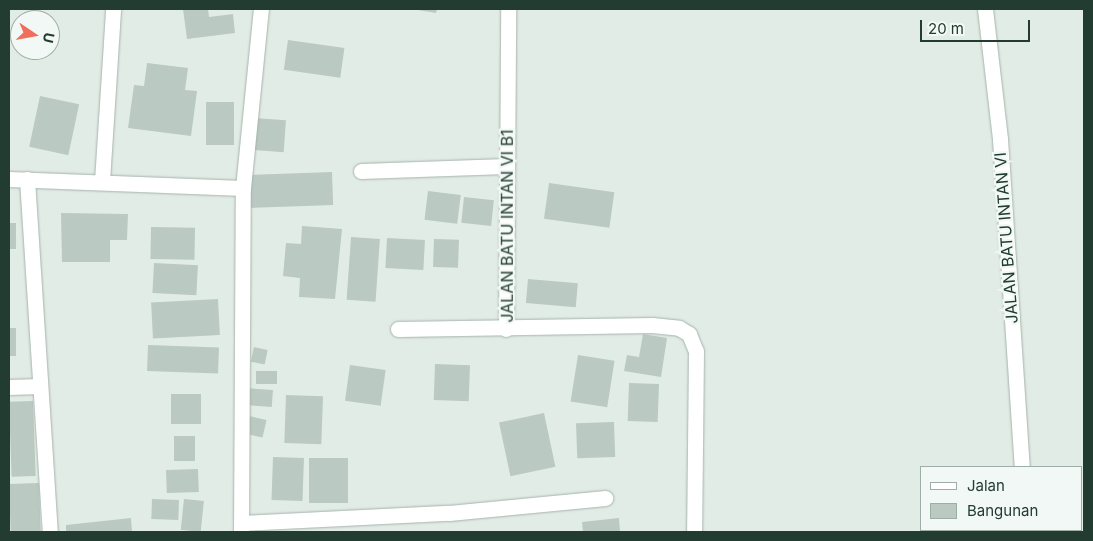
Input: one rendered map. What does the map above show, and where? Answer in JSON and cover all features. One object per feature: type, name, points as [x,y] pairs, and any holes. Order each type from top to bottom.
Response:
[{"type":"street","points":[[102,181],[113,9]]},
{"type":"street","points":[[261,9],[243,188],[241,528],[449,513],[605,498]]},
{"type":"street","name":"JALAN BATU INTAN VI B1","points":[[508,9],[506,329],[652,325],[679,328],[689,334],[695,342],[696,351],[694,532]]},
{"type":"street","name":"JALAN BATU INTAN VI","points":[[985,9],[1000,139],[1022,466]]},
{"type":"street","points":[[361,171],[506,166]]},
{"type":"street","points":[[9,179],[102,181],[243,188]]},
{"type":"street","points":[[27,179],[50,532]]},
{"type":"street","points":[[398,329],[506,329]]},
{"type":"street","points":[[9,387],[40,386]]},
{"type":"building","points":[[183,9],[208,9],[209,17],[233,14],[235,33],[187,39]]},
{"type":"building","points":[[412,9],[437,9],[436,13]]},
{"type":"building","points":[[288,40],[344,48],[340,78],[284,70]]},
{"type":"building","points":[[147,63],[188,68],[185,90],[197,91],[191,136],[128,128],[134,85],[144,86]]},
{"type":"building","points":[[40,96],[79,104],[68,155],[29,147]]},
{"type":"building","points":[[206,102],[234,102],[234,145],[206,145]]},
{"type":"building","points":[[254,118],[286,120],[284,152],[252,150]]},
{"type":"building","points":[[332,172],[333,205],[248,208],[247,175]]},
{"type":"building","points":[[549,183],[614,192],[609,228],[544,219]]},
{"type":"building","points":[[428,191],[461,195],[457,224],[424,220]]},
{"type":"building","points":[[464,197],[494,200],[491,226],[461,223]]},
{"type":"building","points":[[61,213],[128,214],[127,240],[110,240],[110,262],[62,262]]},
{"type":"building","points":[[9,223],[16,223],[16,249],[9,249]]},
{"type":"building","points":[[302,226],[342,229],[335,299],[299,297],[300,278],[283,276],[286,243],[301,244]]},
{"type":"building","points":[[151,227],[195,228],[194,260],[150,259]]},
{"type":"building","points":[[351,237],[380,239],[376,302],[347,300]]},
{"type":"building","points":[[387,238],[425,240],[423,270],[385,268]]},
{"type":"building","points":[[434,239],[459,240],[458,268],[433,267]]},
{"type":"building","points":[[154,263],[198,265],[196,295],[152,293]]},
{"type":"building","points":[[528,279],[578,283],[576,307],[526,303]]},
{"type":"building","points":[[218,299],[220,335],[153,338],[151,303]]},
{"type":"building","points":[[9,328],[16,328],[16,356],[9,356]]},
{"type":"building","points":[[643,334],[667,338],[661,377],[624,371],[627,355],[639,357]]},
{"type":"building","points":[[148,345],[219,347],[218,373],[147,371]]},
{"type":"building","points":[[254,347],[268,350],[265,365],[251,362]]},
{"type":"building","points":[[578,355],[615,361],[607,407],[571,401]]},
{"type":"building","points":[[435,364],[470,365],[469,401],[434,400]]},
{"type":"building","points":[[350,365],[386,370],[381,406],[345,401]]},
{"type":"building","points":[[256,371],[277,371],[277,384],[256,384]]},
{"type":"building","points":[[629,383],[659,384],[658,422],[628,421]]},
{"type":"building","points":[[245,388],[273,390],[272,407],[244,405]]},
{"type":"building","points":[[171,394],[201,394],[201,424],[171,424]]},
{"type":"building","points":[[286,395],[323,396],[321,444],[284,443]]},
{"type":"building","points":[[33,401],[36,476],[12,477],[9,402]]},
{"type":"building","points":[[544,413],[555,467],[510,476],[499,423]]},
{"type":"building","points":[[249,416],[267,420],[262,438],[245,434]]},
{"type":"building","points":[[614,422],[615,457],[577,458],[576,423]]},
{"type":"building","points":[[174,436],[195,436],[195,461],[174,461]]},
{"type":"building","points":[[273,457],[304,458],[302,501],[271,500]]},
{"type":"building","points":[[309,458],[348,458],[348,503],[309,503]]},
{"type":"building","points":[[198,469],[199,492],[167,493],[166,470]]},
{"type":"building","points":[[39,483],[41,532],[11,532],[9,484]]},
{"type":"building","points":[[152,499],[179,500],[178,520],[151,519]]},
{"type":"building","points":[[184,499],[204,501],[201,532],[181,530]]},
{"type":"building","points":[[131,518],[132,532],[66,532],[66,525]]},
{"type":"building","points":[[619,518],[620,532],[583,532],[582,522]]}]
